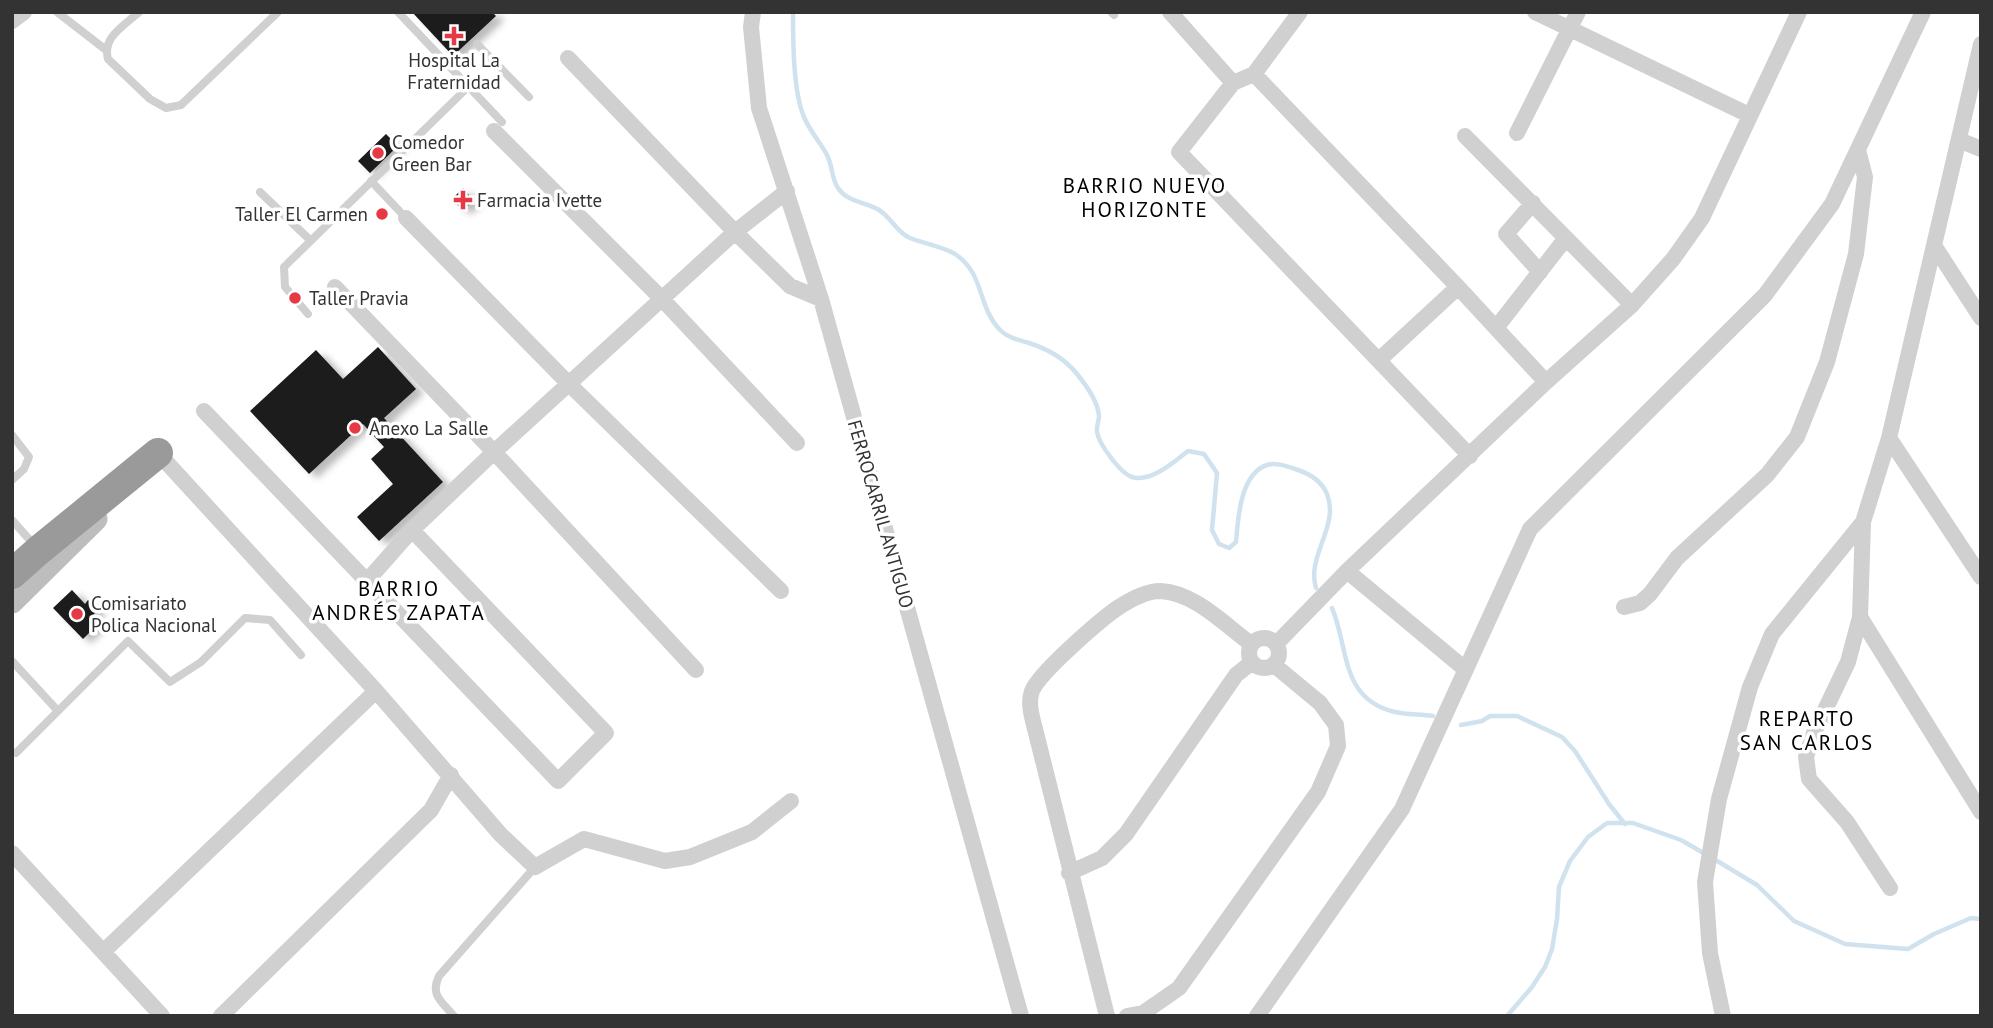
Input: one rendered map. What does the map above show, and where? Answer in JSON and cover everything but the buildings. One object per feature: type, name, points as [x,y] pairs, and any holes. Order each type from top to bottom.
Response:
[{"type":"highway","points":[[12,574],[158,453]]},
{"type":"street","points":[[12,21],[24,12]]},
{"type":"street","name":"FERROCARRIL ANTIGUO","points":[[753,12],[751,27],[759,108],[821,299],[1021,1016]]},
{"type":"street","points":[[1170,12],[1233,83]]},
{"type":"street","points":[[1300,12],[1254,74],[1233,83],[1179,152],[1470,456]]},
{"type":"street","points":[[1535,12],[1749,115]]},
{"type":"street","points":[[1517,133],[1577,12]]},
{"type":"street","points":[[1277,643],[1347,571],[1546,382],[1632,305],[1673,259],[1702,218],[1799,12]]},
{"type":"street","points":[[1256,1016],[1402,808],[1530,529],[1765,295],[1832,204],[1923,12]]},
{"type":"street","points":[[1889,888],[1847,822],[1809,779],[1806,757],[1814,733],[1848,662],[1860,617],[1863,522],[1889,438],[1981,44]]},
{"type":"street","points":[[568,58],[790,286],[821,299]]},
{"type":"street","points":[[1254,74],[1546,382]]},
{"type":"street","points":[[498,127],[797,443]]},
{"type":"street","points":[[1465,136],[1632,305]]},
{"type":"street","points":[[1959,140],[1981,149]]},
{"type":"street","points":[[1623,607],[1640,603],[1650,594],[1678,558],[1767,475],[1797,437],[1827,362],[1856,254],[1865,177],[1858,150]]},
{"type":"street","points":[[366,582],[412,530],[494,452],[735,232],[787,191]]},
{"type":"street","points":[[1533,204],[1506,234],[1540,272]]},
{"type":"street","points":[[405,218],[569,384],[781,591]]},
{"type":"street","points":[[1496,328],[1566,238]]},
{"type":"street","points":[[1935,247],[1981,318]]},
{"type":"street","points":[[335,287],[494,452],[696,670]]},
{"type":"street","points":[[1378,360],[1458,287]]},
{"type":"street","points":[[204,411],[558,781],[606,733],[412,530]]},
{"type":"street","points":[[1889,438],[1981,577]]},
{"type":"street","points":[[12,590],[158,453]]},
{"type":"street","points":[[12,602],[158,453]]},
{"type":"street","points":[[158,453],[376,691],[501,835],[535,867],[583,839],[666,861],[690,857],[752,832],[791,801]]},
{"type":"street","points":[[1723,1016],[1710,953],[1705,882],[1719,799],[1750,687],[1772,634],[1863,522]]},
{"type":"street","points":[[1347,571],[1465,669]]},
{"type":"street","points":[[1107,1016],[1069,873],[1030,704],[1032,690],[1044,671],[1116,609],[1144,594],[1160,591],[1190,599],[1251,644]]},
{"type":"street","points":[[1860,617],[1980,807]]},
{"type":"street","points":[[1259,638],[1269,638],[1277,643],[1279,659],[1274,665],[1267,668],[1258,667],[1252,662],[1248,653],[1251,644],[1259,638]]},
{"type":"street","points":[[1069,873],[1102,858],[1126,834],[1236,675],[1252,662]]},
{"type":"street","points":[[1127,1016],[1143,1013],[1179,988],[1318,792],[1338,746],[1336,725],[1320,703],[1274,665]]},
{"type":"street","points":[[103,952],[376,691]]},
{"type":"street","points":[[221,1016],[431,810],[451,775]]},
{"type":"street","points":[[12,853],[162,1016]]},
{"type":"lane","points":[[57,12],[106,50]]},
{"type":"lane","points":[[139,12],[109,39],[106,50],[108,59],[150,99],[166,108],[181,105],[278,12]]},
{"type":"lane","points":[[398,12],[468,87],[498,127]]},
{"type":"lane","points":[[477,44],[529,97]]},
{"type":"lane","points":[[307,314],[285,287],[284,267],[468,87]]},
{"type":"lane","points":[[371,181],[405,218]]},
{"type":"lane","points":[[260,192],[310,240]]},
{"type":"lane","points":[[12,435],[29,457],[24,469],[12,480]]},
{"type":"lane","points":[[12,520],[39,550]]},
{"type":"lane","points":[[16,752],[128,641],[170,682],[201,662],[245,618],[270,620],[301,655]]},
{"type":"lane","points":[[12,661],[58,711]]},
{"type":"lane","points":[[454,1016],[436,995],[434,986],[439,976],[535,867]]},
{"type":"waterway","points":[[793,12],[794,66],[800,106],[806,122],[828,158],[834,180],[842,193],[879,210],[905,236],[950,251],[965,262],[976,281],[987,311],[1000,330],[1010,337],[1056,355],[1080,378],[1096,405],[1099,416],[1097,432],[1102,444],[1127,474],[1132,477],[1147,477],[1162,470],[1188,451],[1204,454],[1217,473],[1212,530],[1219,544],[1229,548],[1236,542],[1242,498],[1251,478],[1258,470],[1267,465],[1279,464],[1315,479],[1325,490],[1330,506],[1327,529],[1315,564],[1316,588]]},
{"type":"waterway","points":[[1332,608],[1349,670],[1364,696],[1395,712],[1433,716]]},
{"type":"waterway","points":[[1461,725],[1482,721],[1490,716],[1517,716],[1562,737],[1575,751],[1625,824]]},
{"type":"waterway","points":[[1507,1016],[1545,967],[1552,949],[1559,887],[1570,861],[1588,837],[1607,823],[1633,823],[1681,840],[1707,855]]},
{"type":"waterway","points":[[1714,859],[1757,885],[1794,921],[1845,944],[1908,949],[1971,918],[1981,919]]},
{"type":"place","name":"Hospital La Fraternidad","points":[[454,36]]},
{"type":"place","name":"Comedor Green Bar","points":[[378,153]]},
{"type":"place","name":"Farmacia Ivette","points":[[463,200]]},
{"type":"place","name":"Taller El Carmen","points":[[382,214]]},
{"type":"place","name":"Taller Pravia","points":[[295,298]]},
{"type":"place","name":"Anexo La Salle","points":[[355,428]]},
{"type":"place","name":"Comisariato Polica Nacional","points":[[77,614]]},
{"type":"district","name":"BARRIO NUEVO HORIZONTE","points":[[1145,197]]},
{"type":"district","name":"BARRIO ANDRÉS ZAPATA","points":[[399,600]]},
{"type":"district","name":"REPARTO SAN CARLOS","points":[[1807,730]]}]
